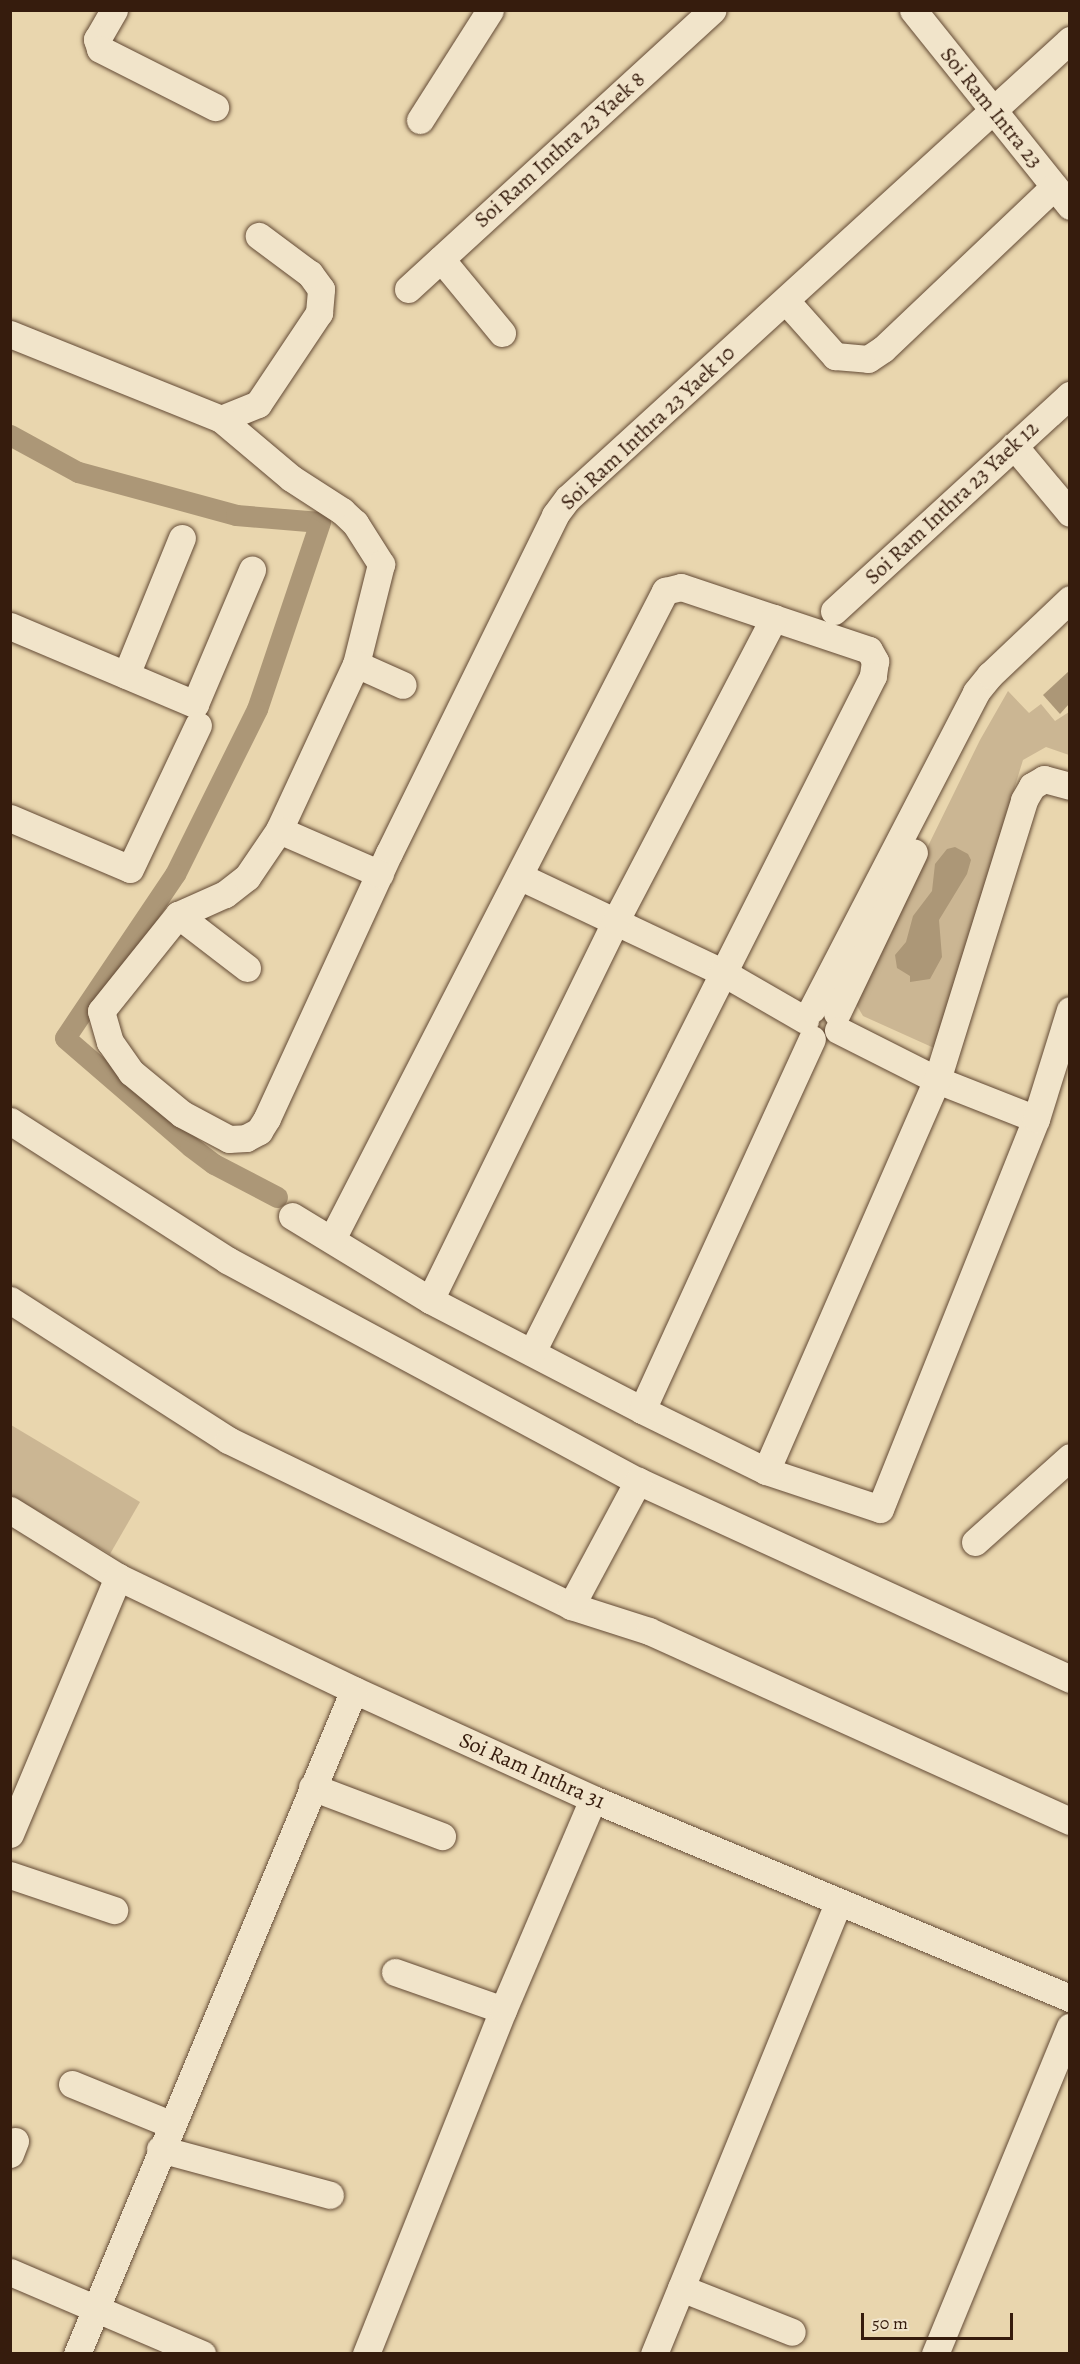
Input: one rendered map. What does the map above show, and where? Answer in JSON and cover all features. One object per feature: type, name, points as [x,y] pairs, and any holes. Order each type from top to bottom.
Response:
[{"type":"street","points":[[114,10],[97,39],[100,49],[215,107]]},
{"type":"street","points":[[420,120],[490,10]]},
{"type":"street","name":"Soi Ram Inthra 23 Yaek 8","points":[[408,289],[712,10]]},
{"type":"street","name":"Soi Ram Intra 23","points":[[913,10],[990,109],[1062,196]]},
{"type":"street","name":"Soi Ram Inthra 23 Yaek 10","points":[[178,915],[101,1011],[102,1026],[131,1072],[182,1114],[230,1139],[246,1138],[259,1131],[267,1118],[384,864],[555,515],[568,498],[786,301],[990,109],[1070,40]]},
{"type":"street","points":[[786,301],[835,356],[868,359],[883,349],[1062,196]]},
{"type":"street","points":[[221,419],[258,404],[319,313],[321,289],[310,274],[259,236]]},
{"type":"street","points":[[441,259],[502,333]]},
{"type":"street","points":[[10,334],[221,419],[291,478],[342,511],[378,557],[381,573],[356,664],[279,830],[247,877],[225,894],[178,915],[248,968]]},
{"type":"street","name":"Soi Ram Inthra 23 Yaek 12","points":[[834,611],[1070,395]]},
{"type":"street","points":[[1014,446],[1070,513]]},
{"type":"street","points":[[126,675],[182,538]]},
{"type":"street","points":[[10,626],[195,704],[252,570]]},
{"type":"street","points":[[332,1239],[665,591],[681,587],[869,650],[875,662],[873,676],[532,1352]]},
{"type":"street","points":[[642,1410],[976,692],[990,675],[1070,599]]},
{"type":"street","points":[[430,1300],[616,920],[774,618]]},
{"type":"street","points":[[821,1022],[988,704],[1017,667],[1070,620]]},
{"type":"street","points":[[356,664],[403,685]]},
{"type":"street","points":[[10,818],[130,869],[198,725]]},
{"type":"street","points":[[766,1471],[937,1080],[1024,800],[1032,786],[1044,779],[1070,786]]},
{"type":"street","points":[[279,830],[384,864]]},
{"type":"street","points":[[520,877],[616,920],[937,1080],[1036,1119]]},
{"type":"street","points":[[292,1216],[430,1300],[642,1410],[766,1471],[879,1509],[1036,1119],[1070,1010]]},
{"type":"street","points":[[10,1121],[227,1260],[638,1481],[1070,1679]]},
{"type":"street","points":[[10,1300],[228,1440],[571,1606],[649,1631],[1070,1821]]},
{"type":"street","points":[[975,1542],[1070,1457]]},
{"type":"street","points":[[571,1606],[638,1481]]},
{"type":"street","name":"Soi Ram Inthra 31","points":[[10,1510],[117,1577],[354,1690],[593,1799],[1070,1998]]},
{"type":"street","points":[[10,1834],[117,1577]]},
{"type":"street","points":[[77,2354],[170,2124],[354,1690]]},
{"type":"street","points":[[312,1787],[442,1836]]},
{"type":"street","points":[[366,2354],[503,2010],[593,1799]]},
{"type":"street","points":[[10,1875],[114,1910]]},
{"type":"street","points":[[654,2354],[838,1903]]},
{"type":"street","points":[[395,1972],[503,2010]]},
{"type":"street","points":[[934,2354],[1070,2027]]},
{"type":"street","points":[[72,2084],[170,2124]]},
{"type":"street","points":[[160,2149],[330,2195]]},
{"type":"street","points":[[10,2272],[202,2354]]},
{"type":"street","points":[[681,2289],[792,2332]]},
{"type":"shaded area","points":[[1069,671],[1069,704],[1060,714],[1043,695]]},
{"type":"shaded area","points":[[1008,691],[1029,713],[1041,704],[1055,721],[1069,712],[1069,755],[1046,747],[1023,760],[934,1048],[863,1016],[853,999],[980,740]]},
{"type":"shaded area","points":[[955,847],[968,854],[971,860],[967,874],[939,920],[942,957],[930,979],[910,982],[910,976],[897,968],[895,955],[906,942],[913,916],[932,891],[935,864],[947,849]]},
{"type":"shaded area","points":[[11,1425],[140,1502],[110,1554],[11,1495]]},
{"type":"waterway","points":[[10,435],[78,472],[236,515],[320,522],[257,709],[175,874],[65,1038],[190,1146],[214,1164],[277,1197]]}]
